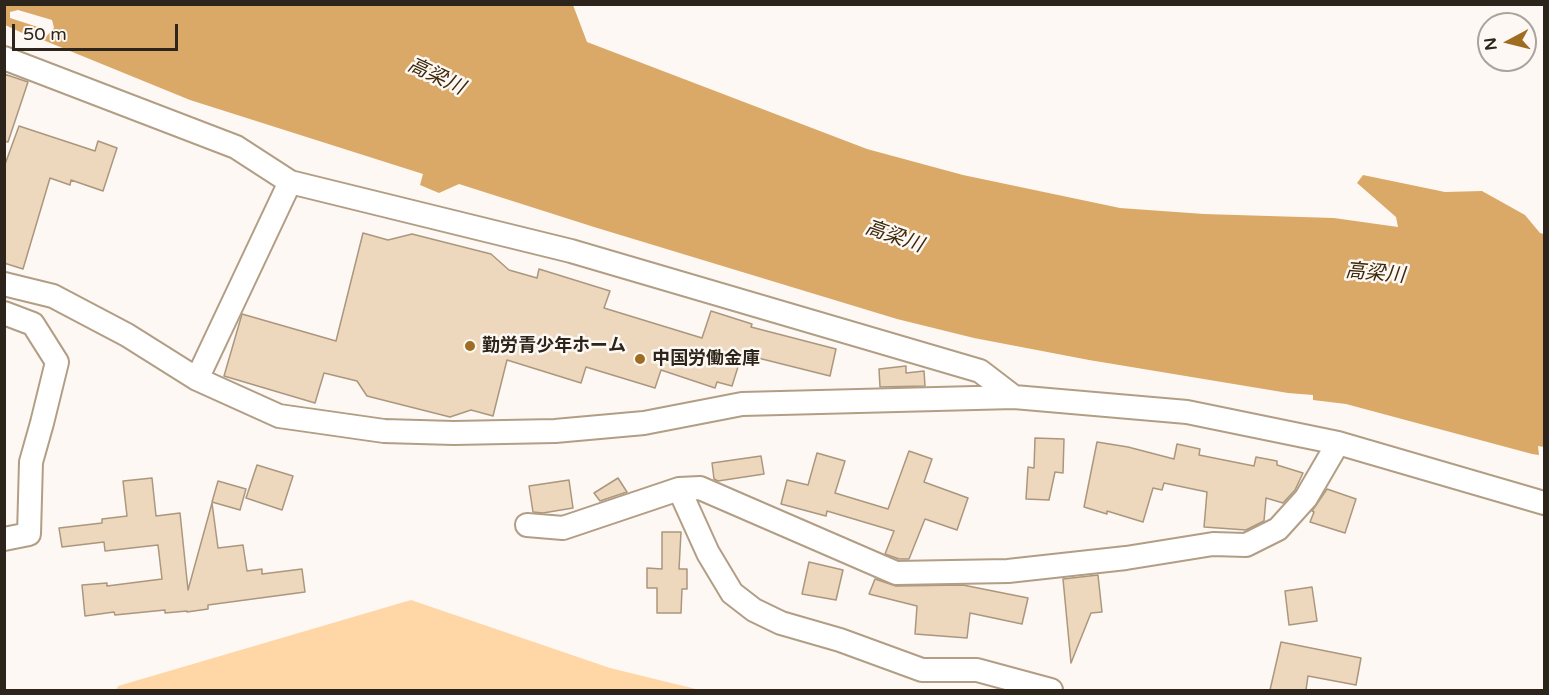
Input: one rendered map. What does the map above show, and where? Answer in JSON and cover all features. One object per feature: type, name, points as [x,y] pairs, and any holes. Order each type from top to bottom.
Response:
[{"type":"street","points":[[4,58],[236,147],[290,182],[571,251],[980,371],[1014,397]]},
{"type":"street","points":[[197,379],[290,182]]},
{"type":"street","points":[[4,284],[53,296],[127,335],[197,379],[279,416],[384,431],[454,433],[555,431],[644,423],[742,404],[1014,397],[1187,412],[1338,443],[1545,503]]},
{"type":"street","points":[[4,313],[33,324],[57,362],[30,462],[29,534],[4,539]]},
{"type":"street","points":[[527,525],[563,528],[678,489],[700,488],[896,573],[1008,571],[1126,558],[1213,544],[1246,545],[1278,529],[1306,498],[1338,443]]},
{"type":"street","points":[[678,489],[708,553],[732,593],[754,610],[780,623],[840,640],[921,670],[977,670],[1051,690]]},
{"type":"shaded area","points":[[411,600],[610,668],[700,690],[116,690],[118,686]]},
{"type":"water","name":"高梁川","points":[[5,4],[573,5],[587,42],[867,149],[963,175],[1120,208],[1204,214],[1334,218],[1398,227],[1396,217],[1357,183],[1363,175],[1445,192],[1482,191],[1525,215],[1540,233],[1544,234],[1544,447],[1538,446],[1539,455],[1532,454],[1346,404],[1313,400],[1313,395],[1288,393],[1089,360],[974,338],[897,319],[459,184],[439,193],[420,185],[423,174],[190,100],[43,40],[54,28],[52,20],[18,10],[10,12],[10,18],[38,27],[31,37],[5,25]]},
{"type":"building","points":[[4,74],[28,82],[8,142],[4,141]]},
{"type":"building","points":[[19,126],[95,151],[98,141],[117,148],[103,191],[71,180],[70,185],[50,178],[23,269],[4,263],[4,167]]},
{"type":"building","points":[[363,233],[388,240],[412,234],[491,254],[509,270],[537,278],[539,269],[610,291],[604,308],[702,338],[711,311],[752,324],[751,327],[836,349],[830,376],[742,354],[732,386],[717,382],[715,388],[661,370],[655,388],[586,367],[581,383],[507,360],[493,416],[471,410],[450,417],[367,396],[357,381],[324,373],[315,403],[224,376],[242,314],[336,341]]},
{"type":"building","points":[[906,366],[906,373],[924,371],[925,386],[880,387],[879,369]]},
{"type":"building","points":[[1035,438],[1064,439],[1063,473],[1055,472],[1049,500],[1026,499],[1028,467],[1034,468]]},
{"type":"building","points":[[1097,442],[1128,447],[1174,459],[1177,444],[1200,449],[1199,455],[1254,466],[1256,457],[1277,461],[1277,465],[1303,473],[1295,490],[1283,503],[1266,498],[1264,521],[1246,530],[1204,527],[1207,492],[1164,483],[1162,490],[1153,488],[1143,522],[1084,507]]},
{"type":"building","points":[[909,451],[932,459],[924,482],[968,498],[957,530],[925,519],[909,559],[899,559],[885,554],[894,531],[827,511],[826,516],[781,504],[787,480],[808,485],[817,453],[845,461],[835,493],[888,509]]},
{"type":"building","points":[[761,456],[764,474],[718,481],[714,479],[712,463]]},
{"type":"building","points":[[257,465],[293,476],[282,510],[246,498]]},
{"type":"building","points":[[152,478],[156,516],[180,513],[188,590],[212,503],[218,548],[243,545],[247,571],[262,569],[262,574],[302,569],[305,592],[208,605],[208,609],[187,612],[165,613],[165,610],[115,615],[114,612],[85,616],[82,585],[107,583],[107,586],[162,579],[158,545],[105,551],[104,542],[62,547],[59,528],[102,523],[102,519],[127,516],[123,481]]},
{"type":"building","points":[[618,478],[627,492],[600,501],[594,493]]},
{"type":"building","points":[[569,480],[573,508],[543,513],[533,512],[529,486]]},
{"type":"building","points":[[218,481],[246,489],[240,510],[212,502]]},
{"type":"building","points":[[1327,489],[1356,499],[1345,533],[1310,522],[1314,512],[1312,511]]},
{"type":"building","points":[[662,532],[681,532],[679,569],[687,569],[687,589],[682,589],[681,613],[657,613],[657,588],[647,588],[647,568],[662,569]]},
{"type":"building","points":[[809,562],[843,570],[836,600],[802,594]]},
{"type":"building","points":[[1098,575],[1102,612],[1091,613],[1071,663],[1063,579]]},
{"type":"building","points":[[875,579],[896,586],[963,585],[1028,598],[1022,624],[970,613],[967,638],[915,634],[917,606],[869,594]]},
{"type":"building","points":[[1312,587],[1317,621],[1289,625],[1285,591]]},
{"type":"building","points":[[1281,642],[1361,658],[1356,685],[1308,676],[1306,690],[1270,690]]},
{"type":"place","name":"勤労青少年ホーム","points":[[470,346]]},
{"type":"place","name":"中国労働金庫","points":[[640,359]]}]
